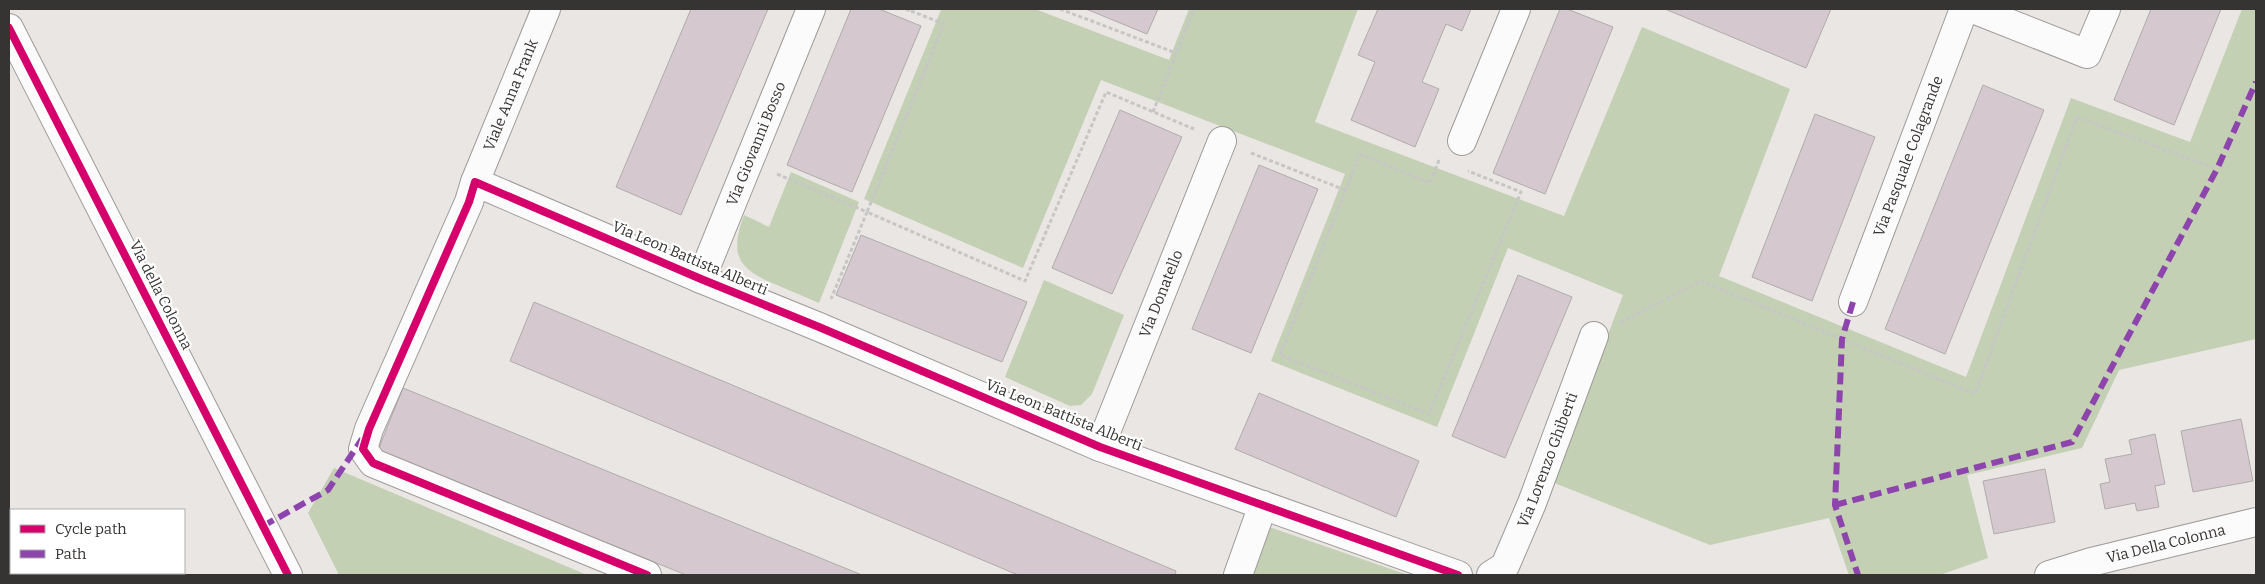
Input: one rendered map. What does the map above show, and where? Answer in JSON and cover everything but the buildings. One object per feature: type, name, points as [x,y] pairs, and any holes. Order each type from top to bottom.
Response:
[{"type":"street","name":"Viale Anna Frank","points":[[475,182],[546,9]]},
{"type":"street","name":"Via Giovanni Bosso","points":[[701,279],[811,9]]},
{"type":"street","points":[[1462,141],[1516,9]]},
{"type":"street","name":"Via Pasquale Colagrande","points":[[1853,302],[1964,9]]},
{"type":"street","points":[[1973,9],[2087,54],[2106,9]]},
{"type":"street","name":"Via della Colonna","points":[[9,28],[288,575]]},
{"type":"street","name":"Via Donatello","points":[[1100,446],[1222,141]]},
{"type":"street","name":"Via Leon Battista Alberti","points":[[475,182],[1100,446],[1458,575]]},
{"type":"street","points":[[475,182],[469,202],[369,429],[363,449],[372,463],[647,575]]},
{"type":"street","name":"Via Lorenzo Ghiberti","points":[[1492,575],[1505,566],[1532,503],[1594,336]]},
{"type":"street","points":[[1238,575],[1263,505]]},
{"type":"street","name":"Via Della Colonna","points":[[2049,575],[2091,562],[2256,522]]},
{"type":"path","points":[[819,327],[944,24],[906,9]]},
{"type":"path","points":[[1060,9],[1176,53]]},
{"type":"path","points":[[1153,112],[1194,9]]},
{"type":"path","points":[[749,162],[1026,281],[1106,92],[1345,190]]},
{"type":"path","points":[[1594,336],[1702,281],[1975,394],[2077,117],[2217,169]]},
{"type":"path","points":[[1462,141],[1439,160],[1430,183],[1360,154],[1280,355],[1430,414],[1522,192],[1466,171]]},
{"type":"path","points":[[1439,160],[1448,164]]},
{"type":"green space","points":[[938,9],[1035,9],[1169,60],[1189,9],[1358,9],[1315,122],[1564,216],[1642,27],[1790,89],[1719,276],[1966,377],[2071,98],[2190,142],[2242,9],[2256,9],[2256,339],[2119,370],[2082,448],[1967,475],[1988,558],[1940,575],[1849,575],[1829,518],[1710,545],[1552,482],[1623,295],[1508,248],[1437,427],[1271,361],[1345,174],[1101,80],[1023,268],[864,199],[941,10]]},
{"type":"green space","points":[[791,172],[859,202],[819,303],[753,273],[745,267],[738,251],[737,241],[744,215],[769,227]]},
{"type":"green space","points":[[1044,280],[1124,315],[1092,394],[1081,405],[1070,406],[1005,377]]},
{"type":"green space","points":[[334,468],[587,575],[339,575],[308,513]]},
{"type":"green space","points":[[1252,521],[1408,575],[1225,575]]},
{"type":"marked path","points":[[1835,505],[2072,442],[2217,169],[2256,82]]},
{"type":"marked path","points":[[1853,302],[1842,339],[1835,505],[1858,575]]},
{"type":"marked path","points":[[263,526],[328,490],[362,439]]},
{"type":"cycle path","points":[[9,28],[288,575]]},
{"type":"cycle path","points":[[647,575],[373,463],[363,449],[369,429],[469,202],[475,182],[1100,447],[1458,575]]}]
